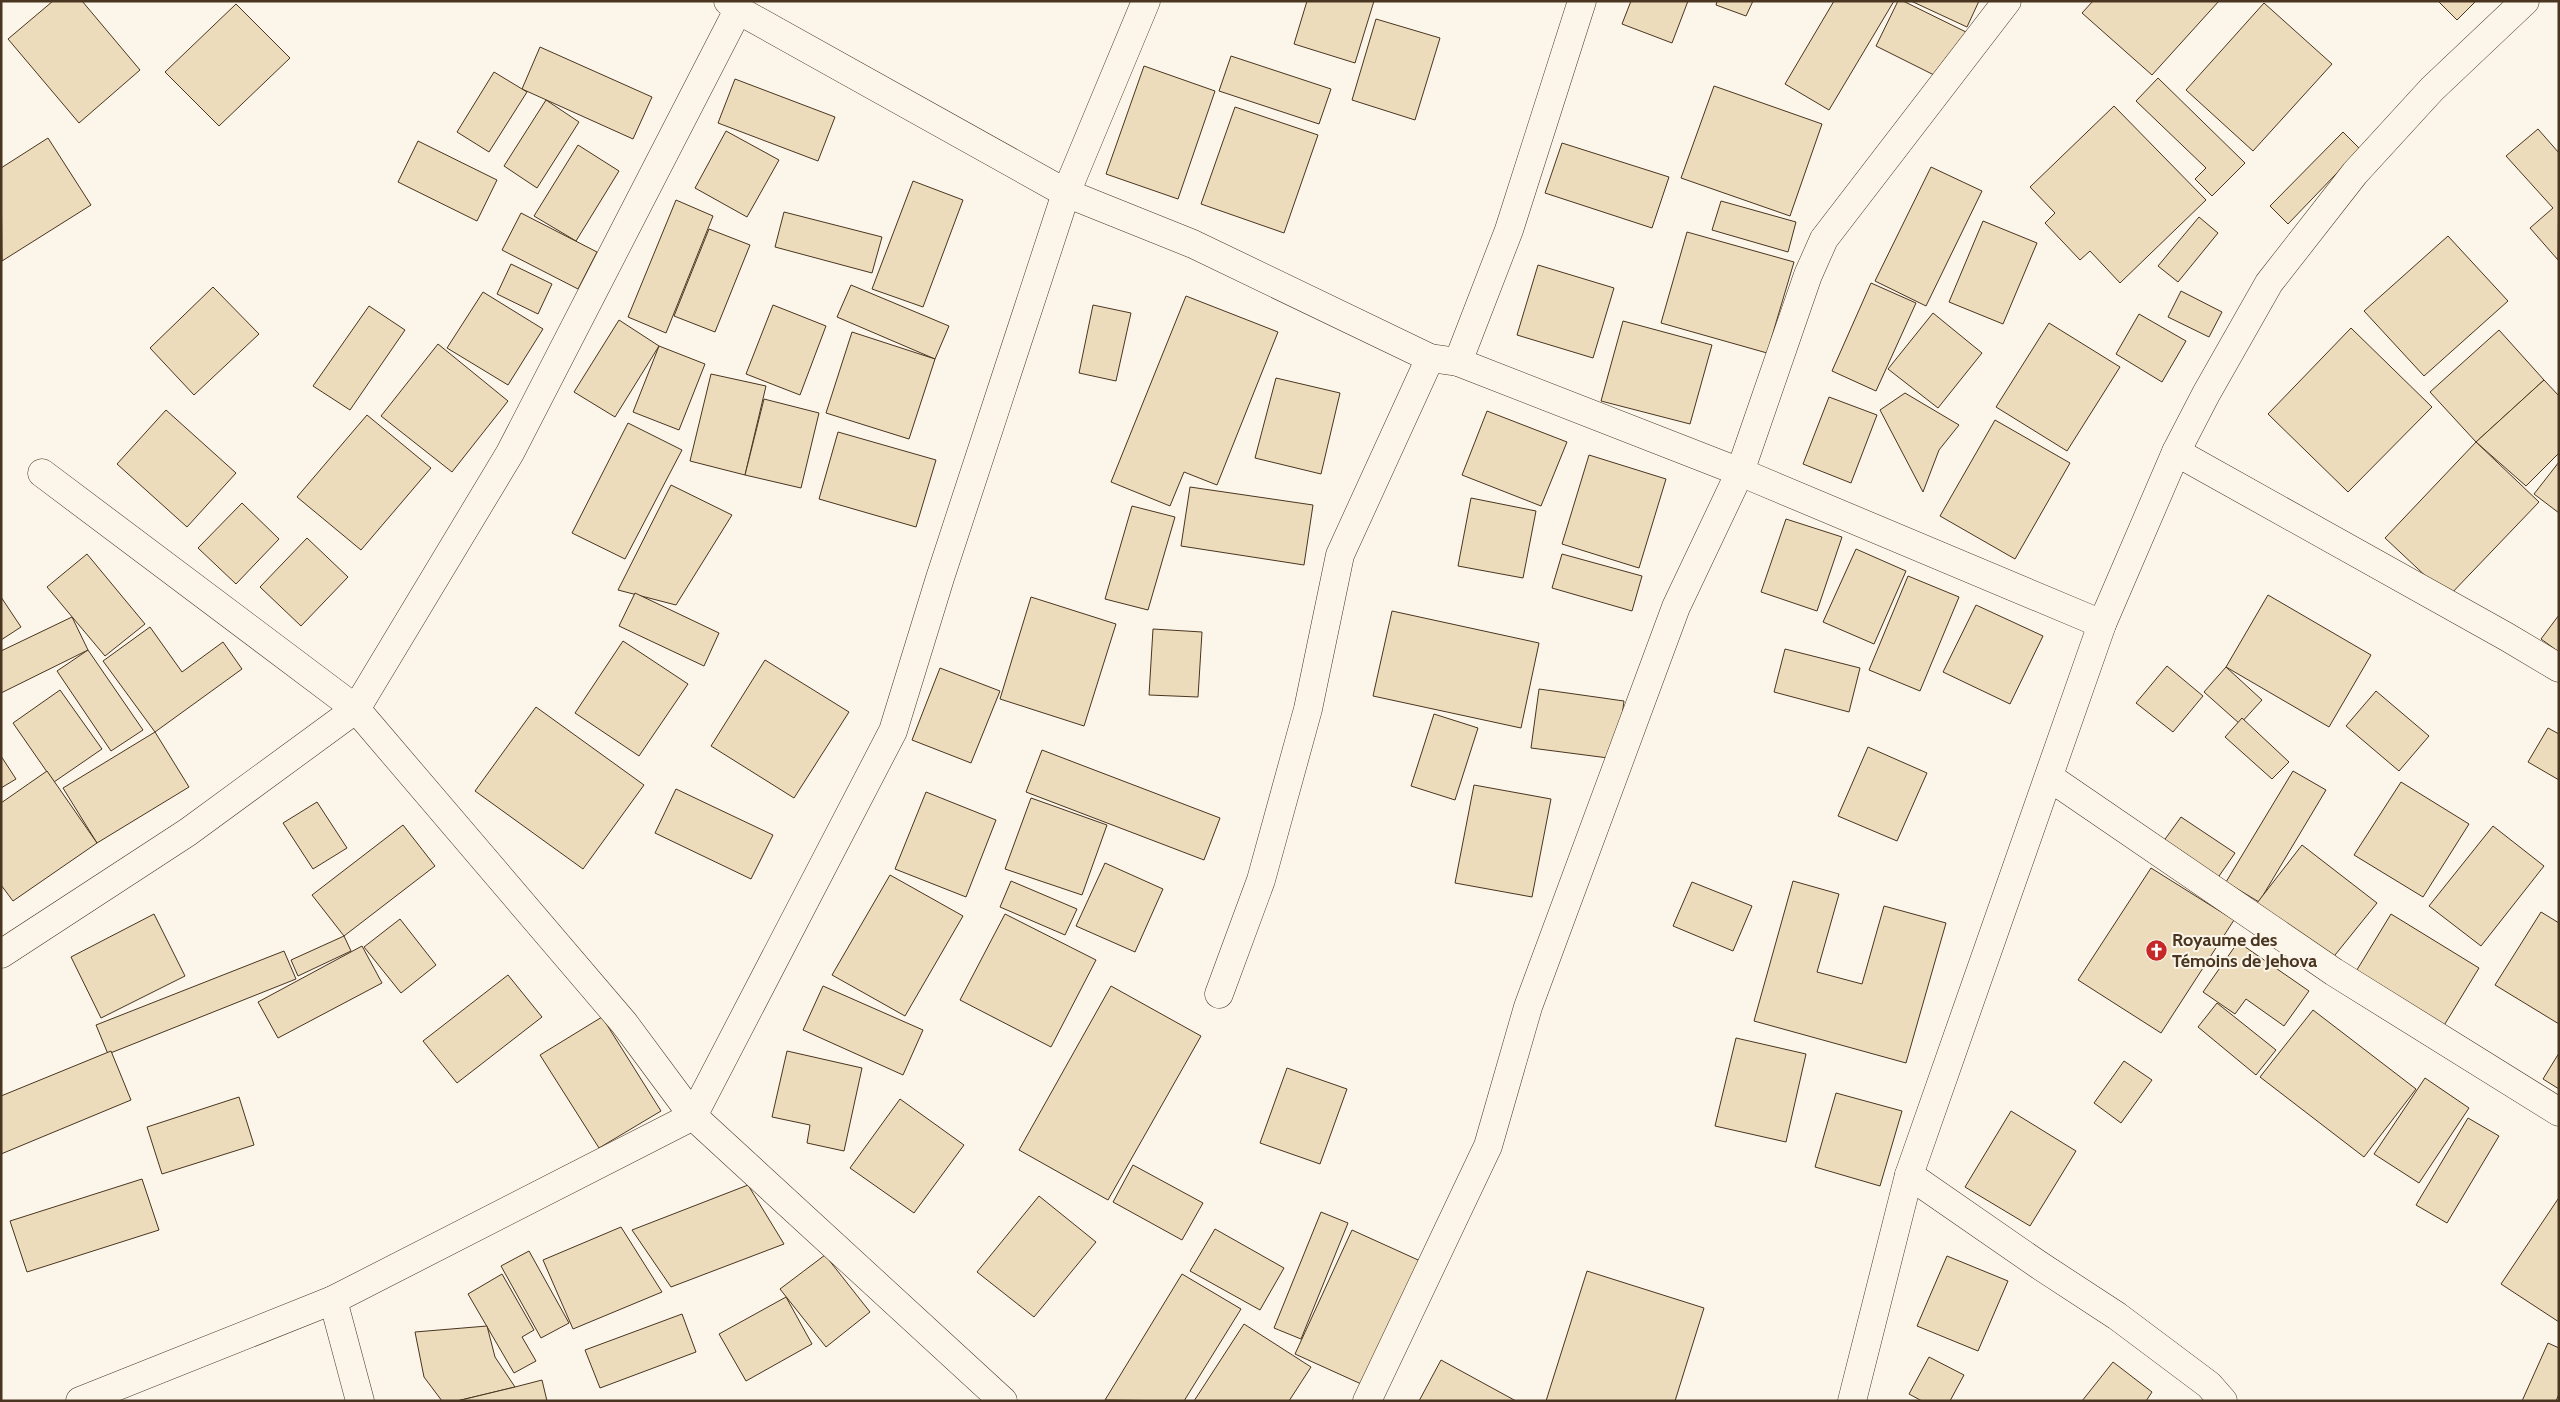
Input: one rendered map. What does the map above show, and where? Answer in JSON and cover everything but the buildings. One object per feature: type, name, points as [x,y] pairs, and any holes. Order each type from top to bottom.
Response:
[{"type":"street","points":[[80,1401],[333,1300],[693,1116],[893,731],[940,578],[1066,193],[1146,1]]},
{"type":"street","points":[[1458,362],[1509,230],[1582,1]]},
{"type":"street","points":[[1367,1401],[1488,1146],[1528,1007],[1676,607],[1740,472],[1808,275],[1824,239],[2007,1]]},
{"type":"street","points":[[1852,1401],[1909,1175],[2102,624],[2176,452],[2206,394],[2275,276],[2355,173],[2432,89],[2524,1]]},
{"type":"street","points":[[1,954],[188,832],[356,709],[510,453],[733,6],[1066,193],[1193,244],[1430,358],[1458,362],[1740,472],[2102,624]]},
{"type":"street","points":[[1219,994],[1261,880],[1305,718],[1340,555],[1430,358]]},
{"type":"street","points":[[2176,452],[2508,637],[2559,668]]},
{"type":"street","points":[[42,473],[356,709],[624,1023],[693,1116],[1003,1401]]},
{"type":"street","points":[[2049,777],[2334,972],[2559,1112]]},
{"type":"street","points":[[1909,1175],[2039,1265],[2117,1316],[2209,1385],[2222,1401]]},
{"type":"street","points":[[333,1300],[360,1401]]},
{"type":"place","name":"Royaume des Témoins de Jehova","points":[[2156,950]]}]
